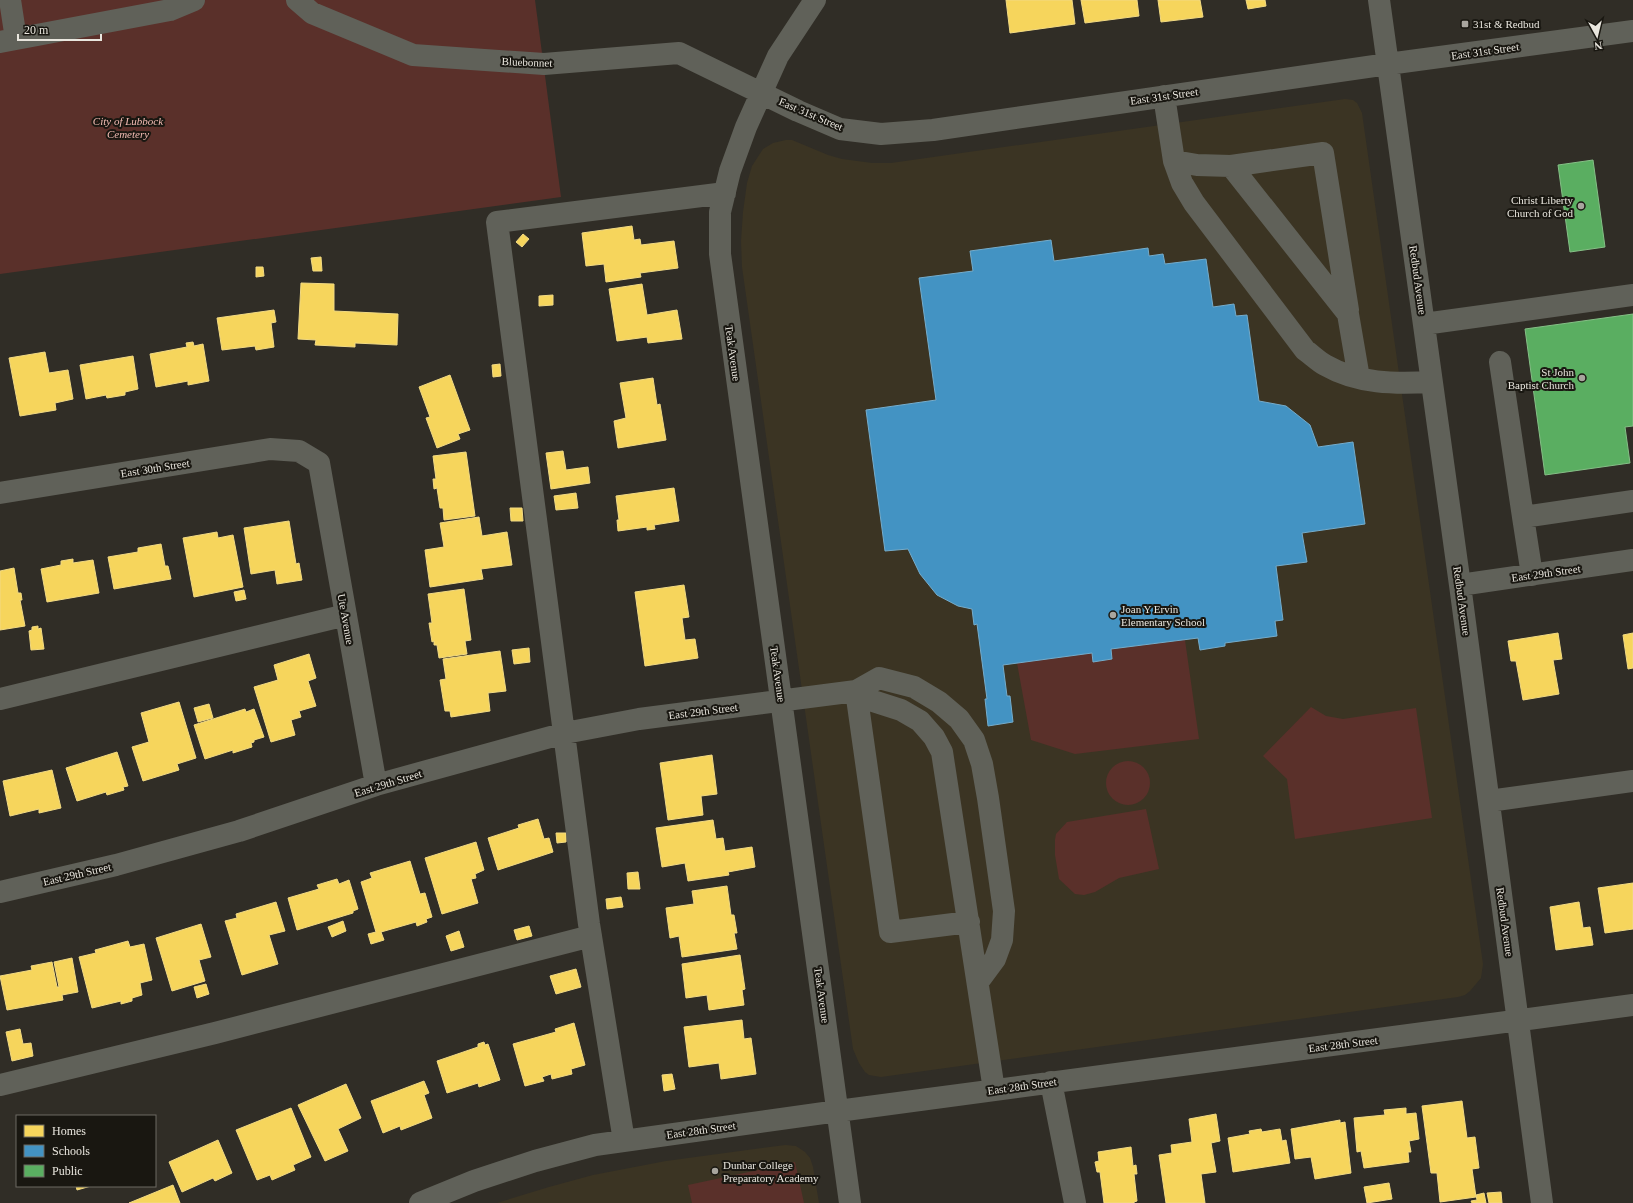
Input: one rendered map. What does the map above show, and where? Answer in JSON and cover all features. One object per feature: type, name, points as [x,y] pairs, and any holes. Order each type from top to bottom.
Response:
[{"type":"street","points":[[10,0],[8,40],[170,10],[194,0]]},
{"type":"street","name":"Bluebonnet","points":[[297,0],[312,13],[413,55],[544,64],[679,53],[762,92]]},
{"type":"street","points":[[762,92],[778,56],[815,0]]},
{"type":"street","name":"Redbud Avenue","points":[[1379,0],[1460,586],[1542,1203]]},
{"type":"street","name":"East 31st Street","points":[[762,92],[798,111],[840,129],[881,134],[933,130],[1388,64],[1633,31]]},
{"type":"street","name":"Teak Avenue","points":[[762,92],[739,147],[720,212],[720,254],[850,1203]]},
{"type":"street","points":[[1164,96],[1174,161],[1182,183],[1194,203],[1305,350],[1324,365],[1346,375],[1395,384],[1431,382]]},
{"type":"street","points":[[1174,161],[1197,165],[1231,166],[1323,153],[1359,378]]},
{"type":"street","points":[[1231,166],[1348,314]]},
{"type":"street","points":[[624,1141],[591,936],[497,222],[725,193]]},
{"type":"street","points":[[1424,324],[1633,295]]},
{"type":"street","points":[[1500,362],[1532,575]]},
{"type":"street","name":"East 30th Street","points":[[0,493],[270,449],[299,451],[309,457]]},
{"type":"street","name":"Ute Avenue","points":[[309,457],[319,463],[376,785]]},
{"type":"street","points":[[1523,517],[1633,501]]},
{"type":"street","name":"East 29th Street","points":[[1460,586],[1633,560]]},
{"type":"street","points":[[0,699],[346,615]]},
{"type":"street","points":[[856,691],[879,678],[914,687],[939,702],[959,719],[974,740],[982,764],[988,798],[1004,911],[1002,940],[995,959],[978,982]]},
{"type":"street","points":[[856,691],[890,932],[969,922]]},
{"type":"street","points":[[856,691],[873,702],[901,710],[920,722],[934,737],[942,752],[994,1090]]},
{"type":"street","name":"East 29th Street","points":[[0,892],[116,865],[239,831],[376,785],[565,733],[638,719],[856,691]]},
{"type":"street","points":[[1489,801],[1633,781]]},
{"type":"street","points":[[0,1085],[222,1031],[591,936]]},
{"type":"street","name":"East 28th Street","points":[[420,1203],[474,1181],[535,1161],[595,1145],[1051,1082],[1633,1005]]},
{"type":"street","points":[[1051,1082],[1075,1203]]},
{"type":"shaded area","name":"Joan Y Ervin Elementary School","points":[[1345,99],[1353,100],[1357,103],[1362,113],[1483,964],[1481,978],[1470,991],[1465,995],[1458,997],[881,1077],[869,1075],[859,1063],[853,1049],[742,267],[741,241],[743,212],[747,183],[752,166],[763,149],[773,143],[786,140],[792,140],[828,155],[842,159],[872,163],[891,163]]},
{"type":"shaded area","name":"Dunbar College Preparatory Academy","points":[[785,1145],[796,1146],[805,1152],[810,1158],[819,1203],[497,1203],[593,1175],[666,1161]]},
{"type":"green space","name":"City of Lubbock Cemetery","points":[[0,0],[535,0],[561,197],[0,274]]},
{"type":"green space","points":[[1185,640],[1199,739],[1075,754],[1031,740],[1017,663],[1092,653],[1093,662],[1112,659],[1111,649]]},
{"type":"green space","points":[[1311,707],[1326,716],[1343,719],[1416,708],[1432,818],[1295,839],[1287,779],[1263,756]]},
{"type":"green space","points":[[1128,761],[1140,765],[1146,771],[1150,783],[1146,795],[1140,801],[1128,805],[1116,801],[1110,795],[1106,783],[1110,771],[1116,765]]},
{"type":"green space","points":[[1146,809],[1159,869],[1119,878],[1095,892],[1084,895],[1075,894],[1059,879],[1055,855],[1055,840],[1056,834],[1067,822]]},
{"type":"green space","points":[[795,1162],[804,1203],[692,1203],[688,1185]]},
{"type":"building: Homes","points":[[1006,0],[1072,0],[1075,24],[1010,33]]},
{"type":"building: Homes","points":[[1081,0],[1137,0],[1139,16],[1085,23]]},
{"type":"building: Homes","points":[[1158,0],[1200,0],[1203,17],[1161,22]]},
{"type":"building: Homes","points":[[1246,0],[1265,0],[1266,6],[1248,9]]},
{"type":"building: Homes","points":[[632,226],[634,240],[640,239],[641,245],[674,241],[678,268],[640,273],[641,277],[606,282],[604,264],[586,266],[582,233]]},
{"type":"building: Homes","points":[[523,234],[529,239],[522,247],[516,242]]},
{"type":"building: Homes","points":[[321,257],[322,271],[313,271],[311,258]]},
{"type":"building: Homes","points":[[256,267],[263,267],[264,276],[256,277]]},
{"type":"building: Homes","points":[[301,283],[334,284],[334,311],[398,314],[397,345],[355,343],[355,347],[315,345],[316,340],[298,339]]},
{"type":"building: Homes","points":[[642,284],[647,315],[677,310],[682,339],[648,343],[647,337],[617,341],[609,289]]},
{"type":"building: Homes","points":[[553,295],[553,305],[539,306],[539,296]]},
{"type":"building: Homes","points":[[274,310],[276,322],[271,323],[274,347],[256,350],[255,346],[222,350],[217,318]]},
{"type":"building: Homes","points":[[193,342],[194,346],[203,344],[209,381],[188,385],[188,381],[156,387],[150,354],[187,347],[186,343]]},
{"type":"building: Homes","points":[[45,352],[49,373],[68,370],[73,399],[55,403],[56,410],[20,416],[9,358]]},
{"type":"building: Homes","points":[[133,356],[138,389],[125,392],[125,395],[107,398],[106,395],[86,399],[80,365]]},
{"type":"building: Homes","points":[[500,364],[501,376],[493,377],[492,365]]},
{"type":"building: Homes","points":[[450,375],[470,430],[458,434],[460,439],[437,448],[426,418],[430,417],[419,387]]},
{"type":"building: Homes","points":[[653,378],[657,405],[660,404],[666,440],[618,448],[614,421],[626,418],[620,383]]},
{"type":"building: Homes","points":[[563,451],[566,470],[588,467],[590,483],[551,489],[546,453]]},
{"type":"building: Homes","points":[[466,452],[475,516],[444,520],[443,508],[440,508],[437,488],[434,489],[433,479],[436,479],[433,456]]},
{"type":"building: Homes","points":[[674,488],[679,521],[654,525],[655,529],[647,530],[647,527],[618,531],[617,520],[619,520],[616,496]]},
{"type":"building: Homes","points":[[576,493],[578,508],[556,510],[554,496]]},
{"type":"building: Homes","points":[[510,508],[522,508],[523,521],[511,521]]},
{"type":"building: Homes","points":[[479,517],[482,536],[507,532],[512,565],[481,569],[483,579],[430,587],[425,550],[444,547],[440,523]]},
{"type":"building: Homes","points":[[289,521],[296,564],[299,563],[302,580],[277,584],[275,570],[251,574],[244,528]]},
{"type":"building: Homes","points":[[217,532],[218,538],[233,535],[243,587],[194,597],[183,538]]},
{"type":"building: Homes","points":[[161,544],[165,566],[168,566],[171,579],[114,589],[108,557],[138,552],[138,548]]},
{"type":"building: Homes","points":[[73,559],[73,563],[93,560],[99,593],[47,602],[41,569],[61,565],[61,561]]},
{"type":"building: Homes","points":[[14,568],[18,593],[21,593],[22,600],[20,600],[25,626],[0,630],[0,571]]},
{"type":"building: Homes","points":[[684,585],[689,617],[682,618],[685,640],[695,639],[698,658],[645,666],[635,592]]},
{"type":"building: Homes","points":[[464,589],[471,640],[465,641],[467,654],[439,658],[437,645],[434,645],[434,641],[432,642],[429,623],[432,623],[428,594]]},
{"type":"building: Homes","points":[[244,590],[246,599],[236,601],[234,592]]},
{"type":"building: Homes","points":[[38,626],[38,629],[41,628],[44,649],[31,650],[29,631],[32,630],[32,627]]},
{"type":"building: Homes","points":[[1558,633],[1562,659],[1553,660],[1559,694],[1523,700],[1516,661],[1511,661],[1508,641]]},
{"type":"building: Homes","points":[[1633,633],[1633,668],[1628,669],[1623,635]]},
{"type":"building: Homes","points":[[529,648],[530,662],[514,664],[512,650]]},
{"type":"building: Homes","points":[[500,651],[506,691],[488,693],[490,711],[451,717],[450,711],[445,711],[440,680],[446,679],[443,659]]},
{"type":"building: Homes","points":[[309,654],[316,678],[308,681],[316,706],[299,711],[301,717],[291,720],[295,735],[271,742],[254,687],[278,680],[274,665]]},
{"type":"building: Homes","points":[[179,702],[196,758],[177,764],[179,770],[143,781],[132,747],[149,742],[141,713]]},
{"type":"building: Homes","points":[[209,704],[213,718],[198,722],[194,708]]},
{"type":"building: Homes","points":[[245,709],[246,712],[254,709],[264,737],[254,740],[254,742],[251,743],[252,747],[233,753],[233,750],[205,759],[194,725]]},
{"type":"building: Homes","points":[[117,752],[128,786],[123,787],[124,790],[107,795],[106,792],[77,801],[66,768]]},
{"type":"building: Homes","points":[[712,755],[717,794],[701,796],[703,815],[668,820],[660,763]]},
{"type":"building: Homes","points":[[52,770],[61,808],[39,813],[39,809],[10,816],[3,781]]},
{"type":"building: Homes","points":[[538,819],[544,839],[549,838],[553,852],[498,870],[488,838],[519,828],[518,825]]},
{"type":"building: Homes","points":[[713,820],[716,839],[723,838],[725,851],[752,847],[755,867],[728,872],[729,875],[688,881],[685,863],[662,867],[656,828]]},
{"type":"building: Homes","points":[[556,833],[566,833],[566,842],[557,843]]},
{"type":"building: Homes","points":[[476,842],[484,870],[475,874],[476,878],[471,879],[478,903],[442,914],[425,858]]},
{"type":"building: Homes","points":[[410,861],[420,894],[425,893],[432,917],[426,919],[427,922],[417,926],[416,922],[381,932],[384,940],[371,944],[368,934],[376,932],[361,882],[372,878],[370,873]]},
{"type":"building: Homes","points":[[638,872],[640,889],[628,889],[627,873]]},
{"type":"building: Homes","points":[[337,879],[339,884],[349,880],[358,909],[353,911],[353,913],[297,930],[288,898],[319,889],[317,885]]},
{"type":"building: Homes","points":[[1633,883],[1633,929],[1605,933],[1598,888]]},
{"type":"building: Homes","points":[[727,886],[731,915],[734,915],[737,933],[734,933],[737,949],[682,957],[679,936],[670,938],[666,908],[694,904],[692,891]]},
{"type":"building: Homes","points":[[621,897],[623,907],[607,909],[606,899]]},
{"type":"building: Homes","points":[[276,902],[285,931],[269,935],[278,964],[242,975],[225,921],[237,918],[236,914]]},
{"type":"building: Homes","points":[[1579,902],[1583,928],[1590,927],[1593,945],[1556,950],[1550,907]]},
{"type":"building: Homes","points":[[343,921],[346,931],[332,937],[328,927]]},
{"type":"building: Homes","points":[[201,924],[211,957],[199,960],[205,981],[172,991],[156,938]]},
{"type":"building: Homes","points":[[529,926],[532,936],[517,940],[514,930]]},
{"type":"building: Homes","points":[[459,931],[464,947],[451,951],[446,936]]},
{"type":"building: Homes","points":[[128,941],[130,947],[144,944],[152,980],[140,983],[142,995],[132,998],[132,1001],[121,1004],[121,1001],[92,1008],[79,957],[96,953],[95,950]]},
{"type":"building: Homes","points":[[740,955],[745,989],[742,990],[744,1005],[709,1010],[707,995],[686,998],[682,964]]},
{"type":"building: Homes","points":[[72,958],[78,992],[62,995],[63,1000],[7,1010],[0,976],[32,970],[31,966],[52,962],[57,987],[59,987],[54,962]]},
{"type":"building: Homes","points":[[576,969],[581,987],[556,994],[550,976]]},
{"type":"building: Homes","points":[[206,984],[209,994],[197,998],[194,987]]},
{"type":"building: Homes","points":[[742,1020],[744,1039],[751,1038],[756,1074],[721,1079],[719,1063],[689,1067],[684,1027]]},
{"type":"building: Homes","points":[[574,1023],[585,1065],[571,1069],[572,1074],[552,1079],[551,1074],[542,1077],[544,1081],[525,1086],[513,1044],[556,1032],[555,1029]]},
{"type":"building: Homes","points":[[20,1029],[23,1044],[31,1043],[33,1056],[12,1061],[6,1032]]},
{"type":"building: Homes","points":[[484,1042],[485,1045],[488,1044],[500,1080],[479,1087],[478,1083],[447,1093],[437,1061],[478,1047],[478,1044]]},
{"type":"building: Homes","points":[[672,1074],[675,1089],[664,1091],[662,1075]]},
{"type":"building: Homes","points":[[424,1081],[429,1093],[424,1095],[432,1118],[401,1130],[400,1126],[383,1133],[371,1101]]},
{"type":"building: Homes","points":[[346,1084],[361,1118],[338,1129],[348,1151],[325,1161],[298,1105]]},
{"type":"building: Homes","points":[[1462,1101],[1467,1138],[1475,1137],[1479,1168],[1472,1169],[1476,1197],[1440,1202],[1437,1173],[1431,1173],[1422,1106]]},
{"type":"building: Homes","points":[[291,1108],[311,1157],[293,1165],[295,1170],[272,1180],[270,1175],[257,1180],[236,1130]]},
{"type":"building: Homes","points":[[1406,1108],[1406,1114],[1416,1113],[1419,1139],[1409,1141],[1411,1152],[1408,1152],[1409,1162],[1364,1168],[1361,1151],[1357,1152],[1354,1118],[1385,1115],[1384,1110]]},
{"type":"building: Homes","points":[[1216,1114],[1220,1141],[1211,1143],[1216,1172],[1201,1174],[1205,1203],[1166,1203],[1159,1155],[1172,1153],[1171,1145],[1192,1142],[1189,1119]]},
{"type":"building: Homes","points":[[1340,1120],[1340,1123],[1345,1122],[1351,1173],[1315,1179],[1311,1157],[1295,1159],[1291,1129]]},
{"type":"building: Homes","points":[[1261,1129],[1262,1132],[1280,1129],[1282,1141],[1286,1140],[1290,1163],[1233,1172],[1228,1138],[1250,1134],[1249,1131]]},
{"type":"building: Homes","points":[[218,1140],[232,1173],[215,1181],[213,1178],[182,1192],[169,1162]]},
{"type":"building: Homes","points":[[1131,1147],[1133,1166],[1136,1165],[1137,1174],[1134,1174],[1137,1201],[1134,1203],[1104,1203],[1100,1172],[1097,1172],[1095,1162],[1099,1161],[1098,1152]]},
{"type":"building: Homes","points":[[1389,1183],[1392,1199],[1367,1203],[1364,1187]]},
{"type":"building: Homes","points":[[173,1185],[180,1203],[129,1203]]},
{"type":"building: Homes","points":[[76,1187],[88,1187],[77,1190]]},
{"type":"building: Homes","points":[[1501,1192],[1502,1203],[1489,1203],[1487,1193]]},
{"type":"building: Homes","points":[[1484,1193],[1486,1203],[1472,1203],[1471,1201],[1477,1200],[1476,1195]]},
{"type":"building: Schools","points":[[1051,240],[1054,261],[1148,248],[1149,256],[1163,254],[1165,264],[1206,259],[1213,307],[1234,304],[1236,316],[1247,315],[1259,401],[1286,406],[1310,425],[1318,447],[1353,442],[1365,524],[1302,533],[1307,562],[1276,566],[1283,620],[1275,621],[1277,636],[1225,643],[1225,646],[1200,650],[1198,638],[1111,649],[1112,659],[1093,662],[1092,653],[1003,665],[1007,696],[1010,696],[1013,722],[988,726],[985,699],[987,699],[977,624],[974,625],[972,609],[958,606],[937,595],[920,574],[908,549],[885,551],[866,410],[936,400],[919,278],[973,271],[970,251]]},
{"type":"building: Public","name":"Christ Liberty Church of God","points":[[1593,160],[1605,247],[1570,252],[1558,165]]},
{"type":"building: Public","name":"St John Baptist Church","points":[[1633,314],[1633,426],[1625,427],[1630,463],[1545,475],[1525,329]]},
{"type":"place","name":"31st & Redbud","points":[[1465,24]]},
{"type":"place","name":"Christ Liberty Church of God","points":[[1581,206]]},
{"type":"place","name":"St John Baptist Church","points":[[1582,378]]},
{"type":"place","name":"Joan Y Ervin Elementary School","points":[[1113,615]]},
{"type":"place","name":"Dunbar College Preparatory Academy","points":[[715,1171]]}]
